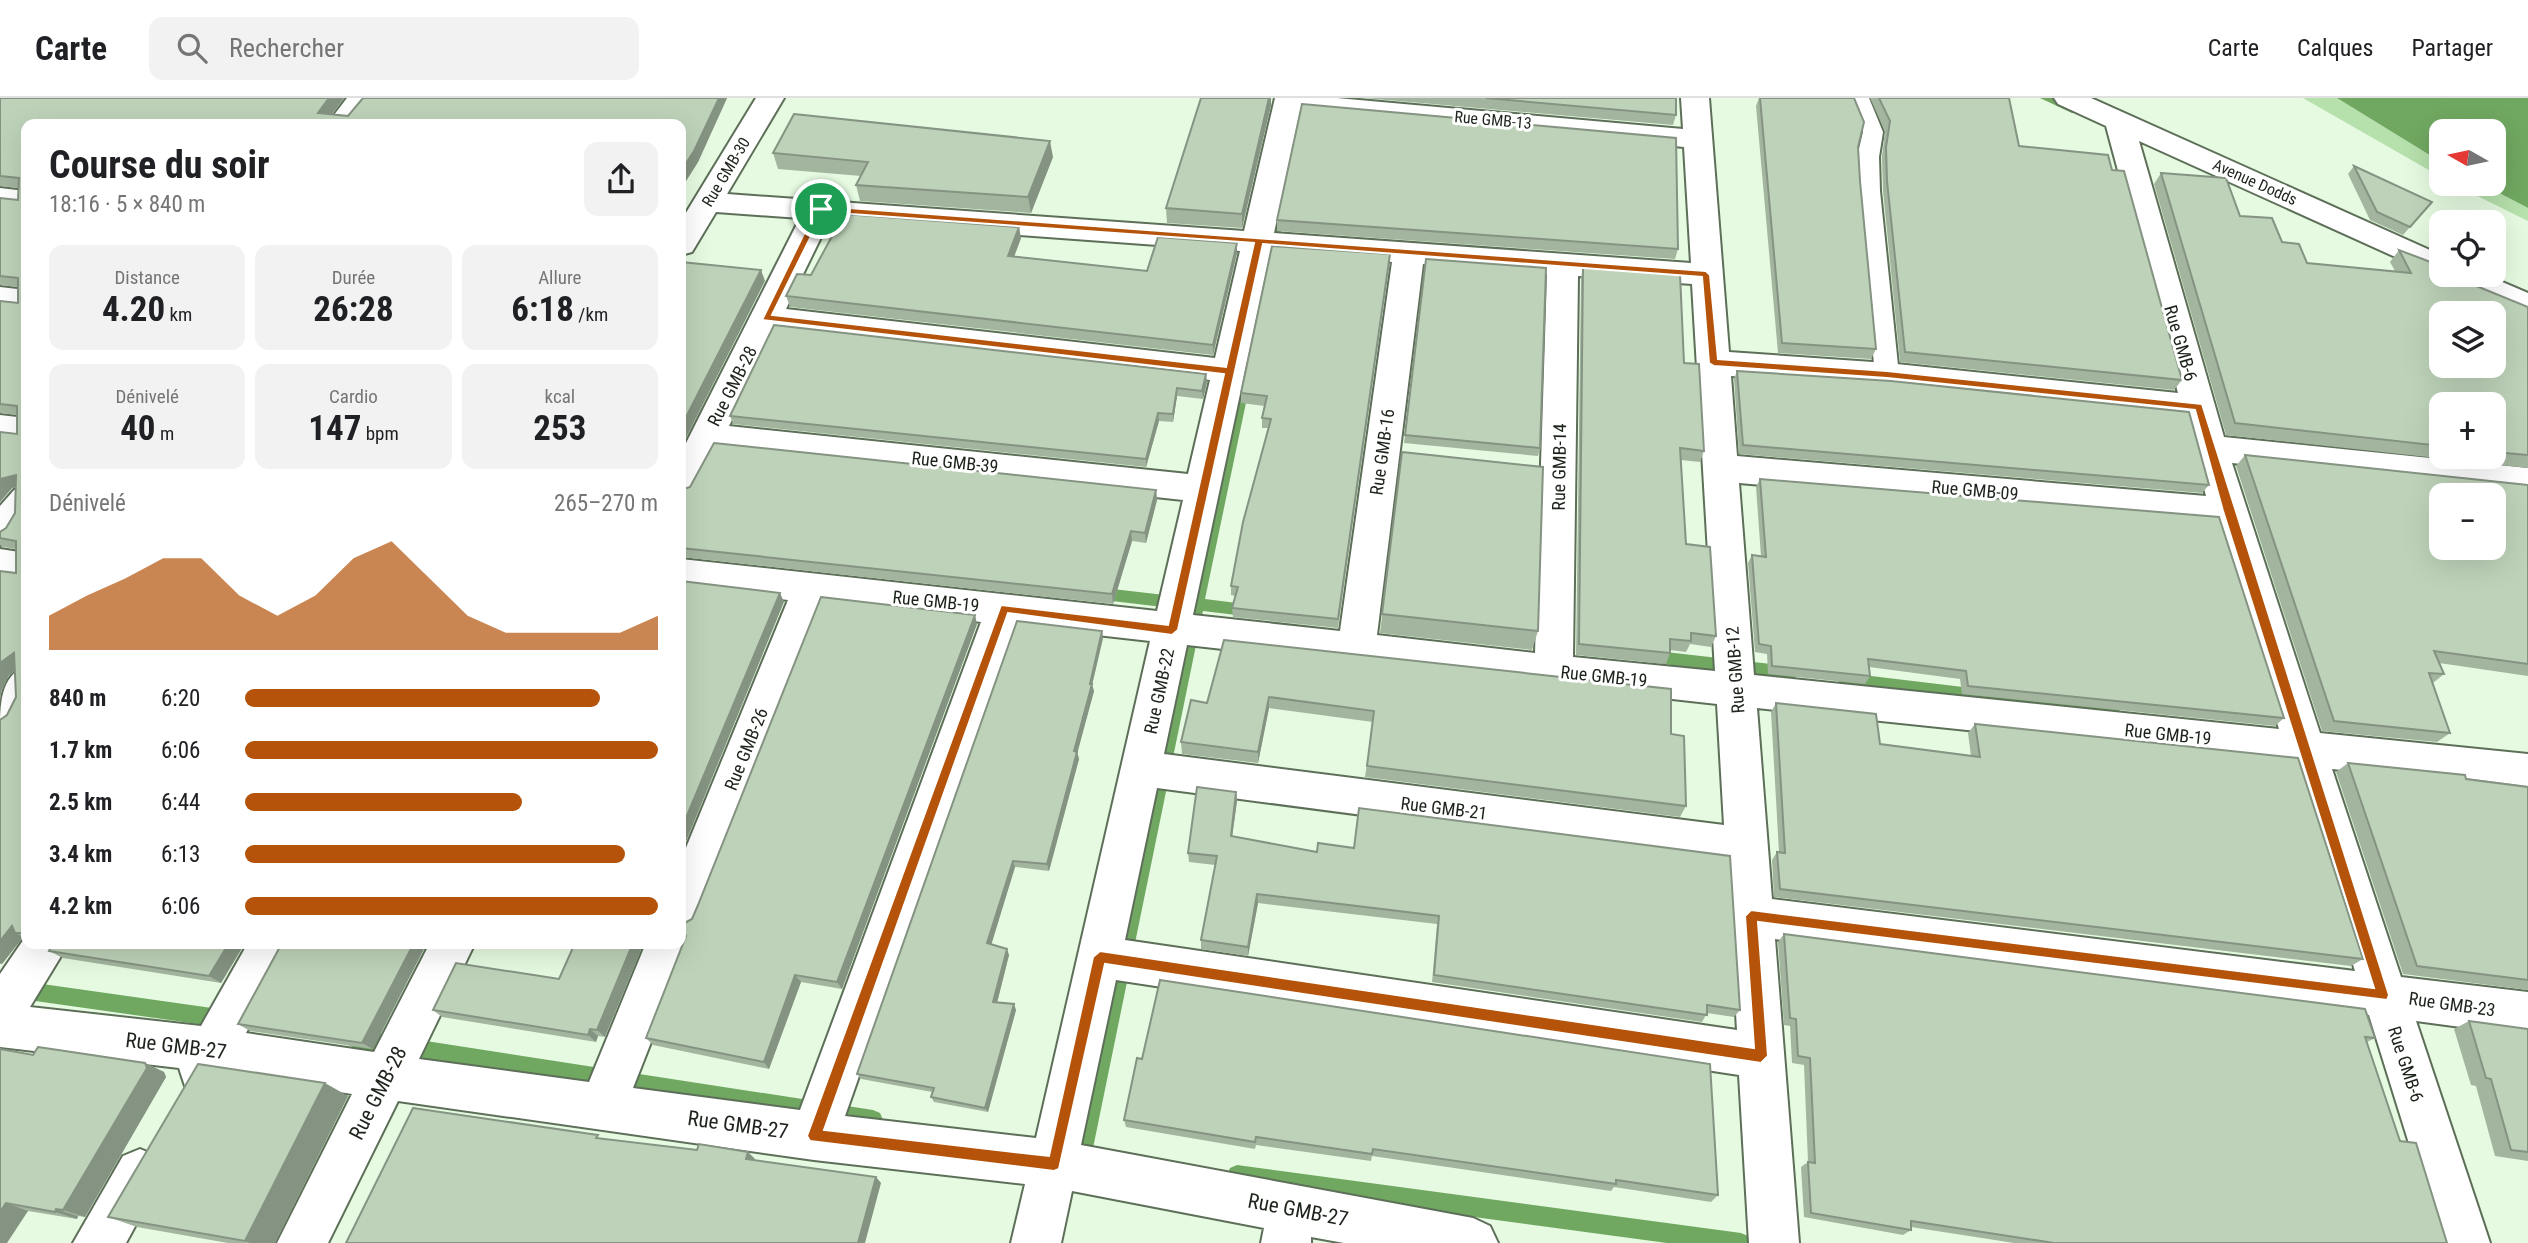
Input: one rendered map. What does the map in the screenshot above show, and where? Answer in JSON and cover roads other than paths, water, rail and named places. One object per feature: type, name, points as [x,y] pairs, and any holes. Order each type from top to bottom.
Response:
[{"type":"street","points":[[345,119],[361,98]]},
{"type":"street","name":"Rue GMB-30","points":[[686,237],[770,98]]},
{"type":"street","name":"Rue GMB-12","points":[[1695,98],[1774,1243]]},
{"type":"street","name":"Avenue Dodds","points":[[2068,98],[2429,262]]},
{"type":"street","name":"Rue GMB-13","points":[[1289,100],[1698,139]]},
{"type":"street","name":"Rue GMB-22","points":[[1036,1243],[1289,100]]},
{"type":"street","name":"Rue GMB-6","points":[[2119,121],[2228,511],[2465,1243]]},
{"type":"street","points":[[0,198],[21,200]]},
{"type":"street","points":[[708,202],[1706,275]]},
{"type":"street","name":"Rue GMB-28","points":[[686,477],[821,209]]},
{"type":"street","name":"Rue GMB-16","points":[[1356,650],[1395,457],[1409,254]]},
{"type":"street","name":"Rue GMB-14","points":[[1554,671],[1545,472],[1563,263]]},
{"type":"street","points":[[2486,287],[2528,306]]},
{"type":"street","points":[[0,298],[21,300]]},
{"type":"street","points":[[766,318],[1230,371]]},
{"type":"street","points":[[1714,363],[1887,374],[2199,407]]},
{"type":"street","points":[[0,427],[21,429]]},
{"type":"street","name":"Rue GMB-39","points":[[706,436],[1204,489]]},
{"type":"street","points":[[2210,448],[2528,481]]},
{"type":"street","name":"Rue GMB-09","points":[[1721,468],[2228,511]]},
{"type":"street","points":[[0,531],[21,506]]},
{"type":"street","points":[[0,563],[21,566]]},
{"type":"street","name":"Rue GMB-19","points":[[686,574],[1736,691],[2305,747],[2528,772]]},
{"type":"street","name":"Rue GMB-26","points":[[686,900],[812,587]]},
{"type":"street","points":[[814,1136],[1005,608]]},
{"type":"street","points":[[0,717],[21,688]]},
{"type":"street","name":"Rue GMB-21","points":[[1142,769],[1746,847]]},
{"type":"street","name":"Rue GMB-23","points":[[1751,916],[2528,1014]]},
{"type":"street","points":[[0,1012],[43,949]]},
{"type":"street","points":[[98,1243],[213,1050],[269,949]]},
{"type":"street","name":"Rue GMB-28","points":[[302,1243],[450,949]]},
{"type":"street","points":[[602,1107],[666,949]]},
{"type":"street","points":[[1100,957],[1761,1056]]},
{"type":"street","name":"Rue GMB-27","points":[[0,1025],[213,1050],[386,1077],[814,1136],[1054,1164],[1288,1226],[1473,1243]]},
{"type":"lane","points":[[1859,98],[1873,132],[1868,157],[1869,191],[1887,374]]},
{"type":"waterway","points":[[1261,298],[1303,98]]},
{"type":"waterway","points":[[2046,98],[2076,111]]},
{"type":"waterway","points":[[1197,605],[1245,374]]},
{"type":"waterway","points":[[1095,593],[1197,605]]},
{"type":"waterway","points":[[1082,1153],[1197,605]]},
{"type":"waterway","points":[[1197,605],[1253,611]]},
{"type":"waterway","points":[[1648,656],[1789,673]]},
{"type":"waterway","points":[[1846,680],[2112,712]]},
{"type":"waterway","points":[[0,987],[226,1019]]},
{"type":"waterway","points":[[355,1039],[873,1120]]},
{"type":"waterway","points":[[1237,1175],[1741,1243]]}]
